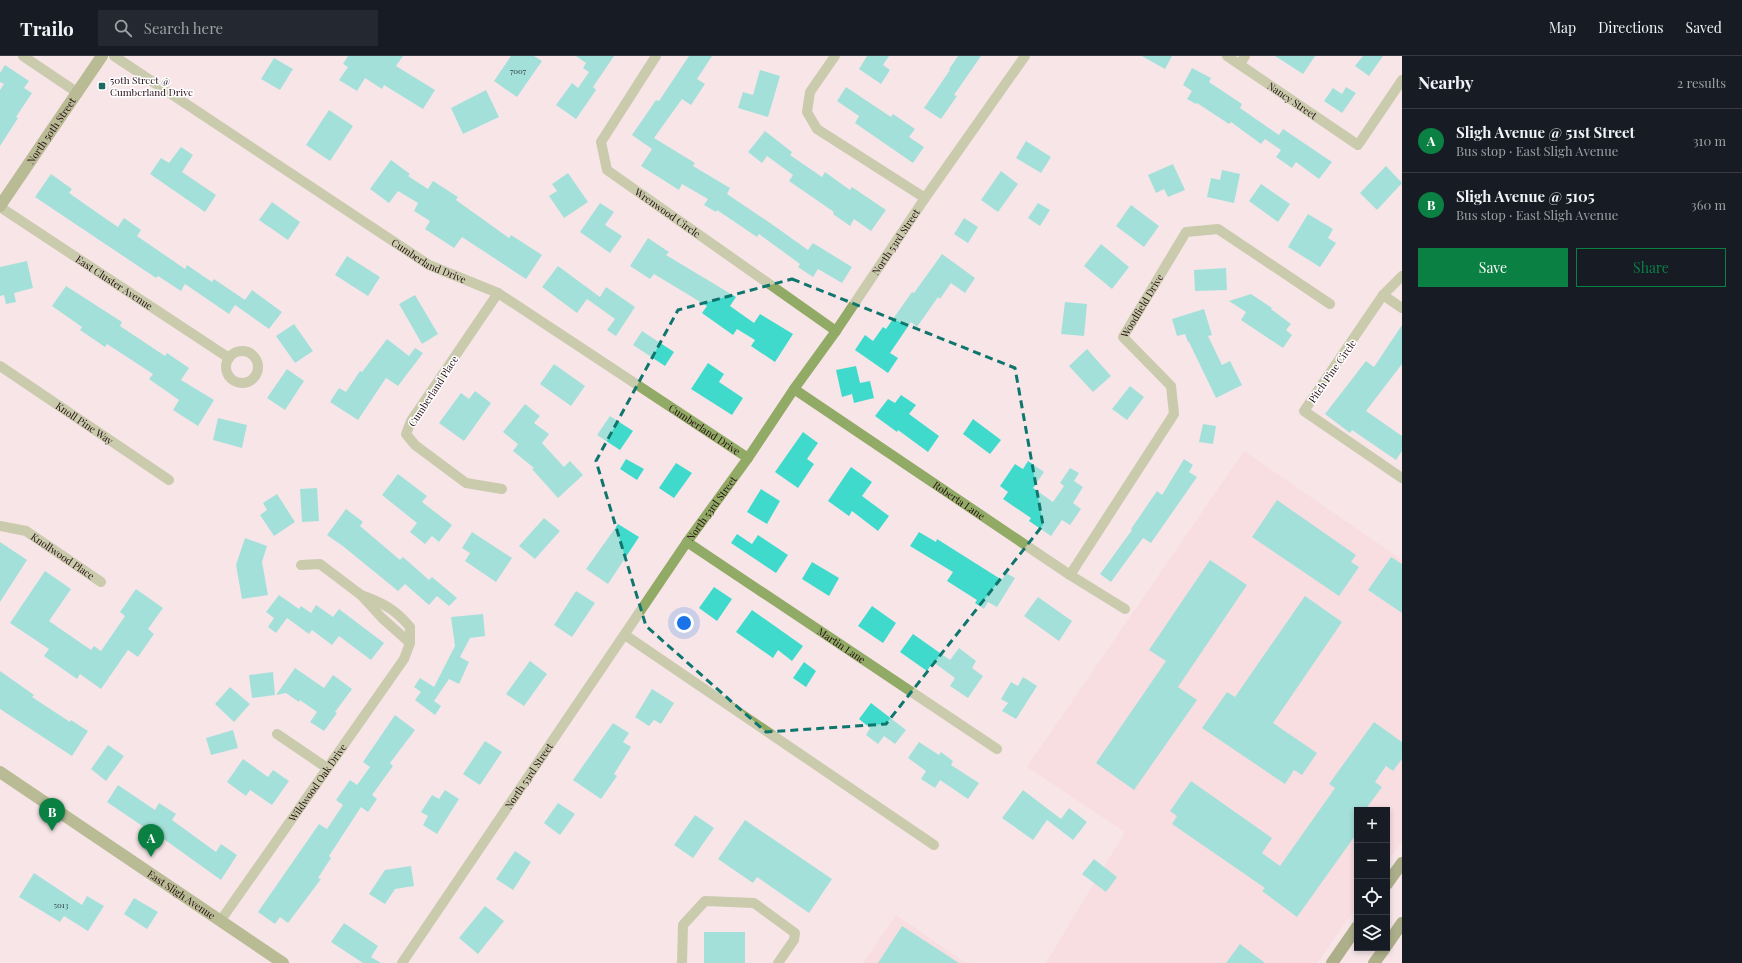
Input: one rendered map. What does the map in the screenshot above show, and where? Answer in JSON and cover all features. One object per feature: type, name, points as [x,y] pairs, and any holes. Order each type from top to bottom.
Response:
[{"type":"main road","points":[[1390,880],[1402,862]]},
{"type":"main road","points":[[1390,941],[1402,923]]},
{"type":"main road","points":[[1332,963],[1354,931]]},
{"type":"main road","points":[[1374,963],[1383,951]]},
{"type":"street","points":[[22,56],[78,93]]},
{"type":"street","name":"North 50th Street","points":[[0,206],[102,56]]},
{"type":"street","name":"Cumberland Drive","points":[[114,56],[429,265],[498,293],[748,458]]},
{"type":"street","name":"Wrenwood Circle","points":[[656,56],[601,142],[606,170],[836,331]]},
{"type":"street","points":[[836,56],[810,92],[807,112],[817,129],[925,198]]},
{"type":"street","name":"North 53rd Street","points":[[402,963],[687,542],[748,458],[794,389],[836,331],[925,198],[1025,56]]},
{"type":"street","name":"Nancy Street","points":[[1227,56],[1243,60],[1358,145],[1402,80]]},
{"type":"street","name":"East Cluster Avenue","points":[[0,206],[229,358]]},
{"type":"street","name":"Woodfield Drive","points":[[1070,575],[1174,414],[1171,386],[1123,337],[1186,232],[1218,229],[1330,304]]},
{"type":"street","name":"Pitch Pine Circle","points":[[1402,276],[1383,295],[1304,411],[1402,478]]},
{"type":"street","name":"Cumberland Place","points":[[498,293],[411,421],[406,434],[415,445],[466,483],[502,489]]},
{"type":"street","points":[[1383,295],[1402,308]]},
{"type":"street","name":"Knoll Pine Way","points":[[0,366],[168,480]]},
{"type":"street","name":"Roberta Lane","points":[[794,389],[1070,575],[1125,609]]},
{"type":"street","name":"Knollwood Place","points":[[0,526],[26,531],[101,582]]},
{"type":"street","name":"Martin Lane","points":[[687,542],[997,749]]},
{"type":"street","points":[[301,565],[320,564],[361,596],[382,618],[410,642]]},
{"type":"street","points":[[361,596],[383,603],[399,614],[410,627],[410,642]]},
{"type":"street","points":[[625,635],[934,845]]},
{"type":"street","name":"Wildwood Oak Drive","points":[[221,920],[404,659],[410,642]]},
{"type":"street","points":[[277,734],[327,768]]},
{"type":"street","name":"East Sligh Avenue","points":[[0,772],[284,963]]},
{"type":"street","points":[[682,963],[683,925],[705,901],[754,903],[795,933],[794,940],[778,963]]},
{"type":"highlighted area","points":[[792,279],[1015,368],[1043,525],[886,724],[766,732],[646,626],[596,461],[678,310]]},
{"type":"shaded area","points":[[1244,451],[1402,560],[1402,841],[1390,859],[1390,807],[1354,807],[1354,910],[1317,963],[1046,963],[1125,832],[1027,767]]},
{"type":"shaded area","points":[[896,915],[966,963],[863,963]]},
{"type":"building","points":[[348,56],[403,56],[396,66],[435,90],[423,109],[384,85],[382,89],[365,78],[357,91],[339,80],[348,67],[343,64]]},
{"type":"building","points":[[511,56],[534,56],[542,61],[517,97],[494,81]]},
{"type":"building","points":[[576,56],[614,56],[593,87],[596,90],[576,119],[556,105],[572,83],[578,88],[589,72],[583,68],[586,63]]},
{"type":"building","points":[[689,56],[712,56],[697,79],[705,84],[691,105],[682,99],[654,138],[695,163],[693,166],[730,188],[727,194],[808,250],[813,243],[852,267],[842,283],[818,269],[813,277],[798,267],[800,264],[759,234],[757,237],[717,210],[716,212],[704,205],[708,199],[682,184],[679,190],[641,166],[652,149],[632,135],[656,100],[659,101]]},
{"type":"building","points":[[867,56],[889,56],[883,65],[890,70],[881,84],[859,69]]},
{"type":"building","points":[[958,56],[981,56],[954,95],[957,96],[941,119],[924,108]]},
{"type":"building","points":[[1142,56],[1172,56],[1165,69]]},
{"type":"building","points":[[1275,56],[1315,56],[1303,74]]},
{"type":"building","points":[[1363,56],[1383,56],[1369,76],[1355,66]]},
{"type":"building","points":[[274,58],[293,69],[280,90],[261,79]]},
{"type":"building","points":[[5,65],[29,81],[24,88],[32,93],[16,117],[18,118],[0,146],[0,90],[4,84],[0,82],[0,73]]},
{"type":"building","points":[[1192,68],[1211,78],[1209,82],[1242,104],[1240,108],[1279,135],[1283,129],[1332,162],[1319,179],[1296,162],[1292,168],[1276,157],[1281,150],[1265,139],[1261,144],[1231,122],[1229,124],[1197,103],[1196,104],[1187,99],[1192,91],[1183,85]]},
{"type":"building","points":[[760,70],[780,76],[768,117],[738,108],[743,92],[753,95]]},
{"type":"building","points":[[846,87],[891,117],[893,114],[915,129],[909,137],[924,147],[913,163],[855,123],[859,116],[837,101]]},
{"type":"building","points":[[1346,87],[1356,93],[1342,113],[1324,101],[1333,88],[1342,94]]},
{"type":"building","points":[[486,90],[499,117],[463,134],[451,108]]},
{"type":"building","points":[[329,110],[353,126],[330,161],[306,145]]},
{"type":"building","points":[[765,131],[792,152],[790,155],[822,177],[825,172],[850,190],[852,187],[886,210],[871,231],[854,219],[850,226],[833,214],[834,212],[789,181],[793,175],[767,156],[762,163],[748,152]]},
{"type":"building","points":[[1026,141],[1051,157],[1041,173],[1016,158]]},
{"type":"building","points":[[181,147],[193,155],[182,172],[216,195],[205,212],[150,174],[161,158],[169,163]]},
{"type":"building","points":[[391,160],[410,174],[408,176],[428,189],[433,181],[458,197],[456,200],[509,238],[511,235],[542,255],[526,279],[462,237],[454,248],[425,229],[430,221],[414,211],[418,203],[398,191],[389,203],[370,189]]},
{"type":"building","points":[[1173,164],[1185,190],[1168,197],[1164,189],[1156,193],[1148,175]]},
{"type":"building","points":[[1386,166],[1402,183],[1377,210],[1360,193]]},
{"type":"building","points":[[1222,170],[1240,174],[1234,203],[1207,197],[1211,178],[1220,180]]},
{"type":"building","points":[[1001,171],[1018,184],[998,212],[981,200]]},
{"type":"building","points":[[568,173],[588,202],[564,218],[549,196],[557,191],[552,184]]},
{"type":"building","points":[[51,174],[72,189],[69,193],[118,227],[124,218],[141,230],[137,236],[185,269],[187,265],[212,282],[214,279],[245,300],[252,290],[282,312],[269,329],[235,305],[229,314],[185,284],[181,291],[158,276],[156,278],[35,197]]},
{"type":"building","points":[[1261,184],[1290,204],[1278,222],[1249,201]]},
{"type":"building","points":[[272,202],[300,222],[288,240],[259,220]]},
{"type":"building","points":[[600,203],[614,212],[605,225],[622,236],[610,253],[580,232]]},
{"type":"building","points":[[1038,203],[1050,210],[1040,226],[1028,218]]},
{"type":"building","points":[[1131,205],[1159,226],[1144,247],[1116,226]]},
{"type":"building","points":[[1308,214],[1333,229],[1328,238],[1336,243],[1320,267],[1288,247]]},
{"type":"building","points":[[964,218],[978,227],[968,243],[954,234]]},
{"type":"building","points":[[648,238],[669,252],[666,255],[736,297],[730,306],[754,323],[760,314],[793,334],[775,362],[751,346],[755,340],[737,329],[733,335],[702,313],[707,306],[654,274],[650,279],[630,266]]},
{"type":"building","points":[[1101,244],[1129,267],[1112,289],[1084,266]]},
{"type":"building","points":[[942,254],[975,278],[965,293],[951,283],[940,299],[938,297],[917,327],[911,322],[890,353],[898,358],[888,373],[855,350],[865,335],[873,341],[883,327],[886,329],[912,292],[914,293]]},
{"type":"building","points":[[347,256],[380,277],[368,296],[335,275]]},
{"type":"building","points":[[27,261],[33,288],[14,293],[16,302],[6,304],[4,295],[0,296],[0,267]]},
{"type":"building","points":[[558,266],[600,297],[606,287],[635,307],[616,336],[607,330],[615,319],[587,299],[577,313],[542,287]]},
{"type":"building","points":[[1226,268],[1227,290],[1195,291],[1194,270]]},
{"type":"building","points":[[66,286],[122,322],[120,326],[165,356],[167,353],[189,368],[181,380],[214,400],[198,426],[173,410],[179,400],[149,379],[153,374],[107,344],[105,347],[80,330],[82,327],[52,306]]},
{"type":"building","points":[[1251,294],[1272,308],[1271,309],[1291,324],[1286,330],[1292,335],[1283,348],[1241,320],[1246,312],[1229,301]]},
{"type":"building","points":[[415,295],[438,334],[422,344],[399,304]]},
{"type":"building","points":[[1065,302],[1087,304],[1084,336],[1061,334]]},
{"type":"building","points":[[1204,309],[1212,335],[1208,336],[1222,365],[1230,361],[1242,385],[1216,398],[1185,334],[1177,336],[1172,319]]},
{"type":"building","points":[[294,324],[313,351],[295,363],[276,336]]},
{"type":"building","points":[[1402,325],[1402,364],[1366,411],[1402,436],[1402,451],[1396,460],[1352,430],[1350,433],[1325,414],[1366,361],[1374,367]]},
{"type":"building","points":[[642,331],[674,352],[665,366],[633,345]]},
{"type":"building","points":[[387,339],[409,356],[415,348],[423,353],[398,386],[386,378],[358,420],[330,402],[339,388],[346,392],[360,371],[362,372]]},
{"type":"building","points":[[1087,349],[1111,376],[1093,392],[1069,366]]},
{"type":"building","points":[[708,363],[724,374],[719,382],[743,398],[732,415],[691,389]]},
{"type":"building","points":[[554,364],[585,386],[571,406],[540,384]]},
{"type":"building","points":[[856,366],[860,383],[870,381],[874,398],[854,403],[852,394],[842,397],[836,370]]},
{"type":"building","points":[[287,369],[304,381],[285,410],[267,398]]},
{"type":"building","points":[[1130,386],[1144,397],[1127,420],[1112,409]]},
{"type":"building","points":[[475,391],[491,403],[464,441],[439,423],[461,393],[469,399]]},
{"type":"building","points":[[901,395],[916,405],[909,414],[939,436],[928,452],[898,430],[897,432],[875,416],[888,399],[895,403]]},
{"type":"building","points":[[525,404],[540,416],[534,423],[549,434],[542,443],[564,467],[570,461],[583,475],[558,498],[532,469],[534,468],[513,451],[518,444],[503,432]]},
{"type":"building","points":[[610,416],[633,431],[620,450],[597,435]]},
{"type":"building","points":[[218,418],[247,425],[242,448],[213,440]]},
{"type":"building","points":[[973,419],[1001,440],[990,454],[963,434]]},
{"type":"building","points":[[1203,424],[1216,426],[1213,444],[1199,442]]},
{"type":"building","points":[[803,432],[818,443],[807,459],[814,464],[798,488],[775,472]]},
{"type":"building","points":[[626,459],[644,469],[637,480],[620,469]]},
{"type":"building","points":[[1184,459],[1193,465],[1189,472],[1197,477],[1151,543],[1143,538],[1111,582],[1100,574],[1132,530],[1131,529],[1157,491],[1162,495]]},
{"type":"building","points":[[1028,461],[1044,472],[1033,488],[1053,502],[1064,486],[1060,483],[1070,468],[1079,473],[1074,481],[1083,487],[1073,503],[1081,509],[1070,525],[1062,520],[1051,536],[1029,521],[1031,518],[1003,499],[1008,492],[1000,486],[1015,464],[1023,469]]},
{"type":"building","points":[[676,463],[692,473],[674,498],[659,488]]},
{"type":"building","points":[[851,467],[872,482],[862,496],[889,516],[878,531],[852,511],[849,516],[828,501]]},
{"type":"building","points":[[398,474],[427,496],[422,502],[452,525],[439,542],[432,536],[425,544],[410,532],[417,523],[382,495]]},
{"type":"building","points":[[317,488],[319,521],[302,522],[300,489]]},
{"type":"building","points":[[761,489],[780,501],[767,524],[747,512]]},
{"type":"building","points":[[277,494],[295,522],[274,536],[260,515],[267,510],[263,503]]},
{"type":"building","points":[[1277,500],[1356,555],[1351,562],[1359,567],[1339,596],[1252,537]]},
{"type":"building","points":[[346,509],[363,522],[360,526],[400,560],[403,557],[429,580],[432,577],[457,598],[449,606],[437,596],[429,605],[405,584],[398,591],[327,535]]},
{"type":"building","points":[[544,518],[560,531],[535,559],[519,546]]},
{"type":"building","points":[[618,524],[639,537],[608,584],[586,569]]},
{"type":"building","points":[[472,532],[512,558],[496,582],[465,561],[470,553],[462,548]]},
{"type":"building","points":[[919,532],[936,542],[937,539],[1002,580],[1006,573],[1015,578],[997,607],[988,602],[984,609],[975,603],[977,600],[947,581],[953,572],[910,546]]},
{"type":"building","points":[[737,534],[752,544],[758,535],[788,555],[776,573],[731,543]]},
{"type":"building","points":[[245,538],[267,546],[262,562],[268,595],[242,599],[236,565]]},
{"type":"building","points":[[0,542],[27,560],[0,602]]},
{"type":"building","points":[[1391,557],[1402,564],[1402,613],[1368,590]]},
{"type":"building","points":[[1210,560],[1247,585],[1178,687],[1197,700],[1134,790],[1096,763],[1166,661],[1149,650]]},
{"type":"building","points":[[812,562],[839,578],[829,596],[802,579]]},
{"type":"building","points":[[45,571],[71,589],[49,621],[91,650],[94,646],[101,651],[125,616],[120,612],[136,589],[163,608],[148,629],[154,634],[138,657],[128,650],[101,689],[80,674],[77,679],[44,656],[49,649],[10,623]]},
{"type":"building","points":[[714,587],[732,599],[717,621],[699,608]]},
{"type":"building","points":[[576,591],[595,603],[572,637],[554,625]]},
{"type":"building","points":[[279,595],[299,609],[301,606],[311,613],[316,605],[333,617],[339,609],[384,643],[371,660],[339,636],[332,645],[312,630],[309,634],[287,618],[276,633],[268,627],[274,618],[266,612]]},
{"type":"building","points":[[1305,596],[1342,622],[1273,723],[1317,753],[1302,775],[1294,770],[1285,784],[1202,728],[1227,692],[1235,697]]},
{"type":"building","points":[[1038,597],[1072,621],[1059,641],[1024,616]]},
{"type":"building","points":[[872,606],[896,623],[883,643],[858,626]]},
{"type":"building","points":[[752,610],[803,646],[792,661],[778,650],[773,658],[736,632]]},
{"type":"building","points":[[483,614],[485,636],[470,638],[460,657],[469,662],[459,684],[449,679],[434,701],[441,706],[435,715],[415,700],[421,692],[414,687],[420,678],[434,687],[455,646],[451,617]]},
{"type":"building","points":[[913,634],[950,660],[959,648],[976,661],[972,668],[983,676],[968,698],[950,686],[955,678],[933,662],[927,671],[900,652]]},
{"type":"building","points":[[530,661],[547,674],[524,706],[506,694]]},
{"type":"building","points":[[804,662],[816,671],[806,687],[793,678]]},
{"type":"building","points":[[295,668],[324,688],[333,675],[352,689],[335,712],[337,713],[324,731],[310,722],[317,712],[300,700],[299,702],[286,693],[276,695]]},
{"type":"building","points":[[0,671],[34,695],[32,697],[70,722],[71,720],[88,731],[72,756],[0,709]]},
{"type":"building","points":[[273,672],[275,695],[252,698],[249,675]]},
{"type":"building","points":[[1023,677],[1037,686],[1016,719],[1002,711],[1008,703],[1001,699],[1011,682],[1018,686]]},
{"type":"building","points":[[230,687],[250,704],[234,722],[215,704]]},
{"type":"building","points":[[652,689],[674,703],[661,724],[654,720],[649,726],[635,717]]},
{"type":"building","points":[[871,703],[906,730],[895,744],[884,736],[878,744],[866,735],[870,728],[859,719]]},
{"type":"building","points":[[395,715],[415,730],[390,763],[393,766],[372,795],[377,799],[368,812],[361,807],[329,856],[331,858],[318,878],[321,879],[288,923],[280,917],[275,924],[258,912],[319,824],[327,829],[343,805],[336,800],[350,780],[357,785],[370,767],[363,762]]},
{"type":"building","points":[[1374,722],[1402,742],[1402,759],[1393,771],[1386,766],[1375,782],[1382,787],[1367,807],[1354,807],[1354,837],[1297,917],[1262,891],[1265,888],[1172,824],[1177,816],[1170,811],[1191,781],[1272,838],[1262,853],[1280,866],[1335,788],[1329,784]]},
{"type":"building","points":[[613,723],[629,733],[623,742],[631,747],[614,774],[617,776],[601,799],[573,780]]},
{"type":"building","points":[[233,730],[238,748],[211,755],[206,738]]},
{"type":"building","points":[[485,741],[502,752],[480,785],[463,774]]},
{"type":"building","points":[[919,742],[939,755],[941,752],[953,761],[951,765],[979,783],[968,799],[940,780],[935,788],[921,779],[926,771],[908,758]]},
{"type":"building","points":[[108,745],[124,756],[106,781],[91,769]]},
{"type":"building","points":[[243,759],[268,777],[273,770],[289,781],[272,805],[250,790],[246,796],[227,782]]},
{"type":"building","points":[[118,785],[155,810],[159,803],[176,814],[172,820],[216,852],[221,844],[237,855],[221,880],[161,837],[160,838],[107,802]]},
{"type":"building","points":[[445,790],[459,799],[437,834],[423,825],[428,816],[421,812],[432,795],[439,799]]},
{"type":"building","points":[[1023,790],[1061,819],[1069,808],[1087,822],[1073,840],[1047,820],[1033,840],[1002,818]]},
{"type":"building","points":[[558,803],[575,814],[560,835],[544,823]]},
{"type":"building","points":[[695,815],[714,828],[693,858],[674,845]]},
{"type":"building","points":[[745,820],[832,879],[809,913],[757,877],[753,883],[718,859]]},
{"type":"building","points":[[515,851],[531,862],[513,890],[496,879]]},
{"type":"building","points":[[1094,859],[1117,877],[1106,892],[1082,874]]},
{"type":"building","points":[[411,866],[414,886],[395,889],[385,904],[369,894],[385,870]]},
{"type":"building","points":[[34,873],[82,905],[87,896],[104,906],[88,931],[64,916],[60,922],[19,897]]},
{"type":"building","points":[[134,898],[158,912],[147,929],[124,914]]},
{"type":"building","points":[[485,906],[504,921],[478,954],[459,938]]},
{"type":"building","points":[[344,923],[378,946],[371,957],[381,963],[363,963],[331,942]]},
{"type":"building","points":[[902,926],[959,963],[878,963]]},
{"type":"building","points":[[704,932],[745,932],[745,963],[704,963]]},
{"type":"building","points":[[1240,944],[1265,963],[1226,963]]},
{"type":"place","name":"50th Street @ Cumberland Drive","points":[[102,86]]},
{"type":"place","name":"Sligh Avenue @ 5105","points":[[52,831]]},
{"type":"place","name":"Sligh Avenue @ 51st Street","points":[[151,857]]}]
